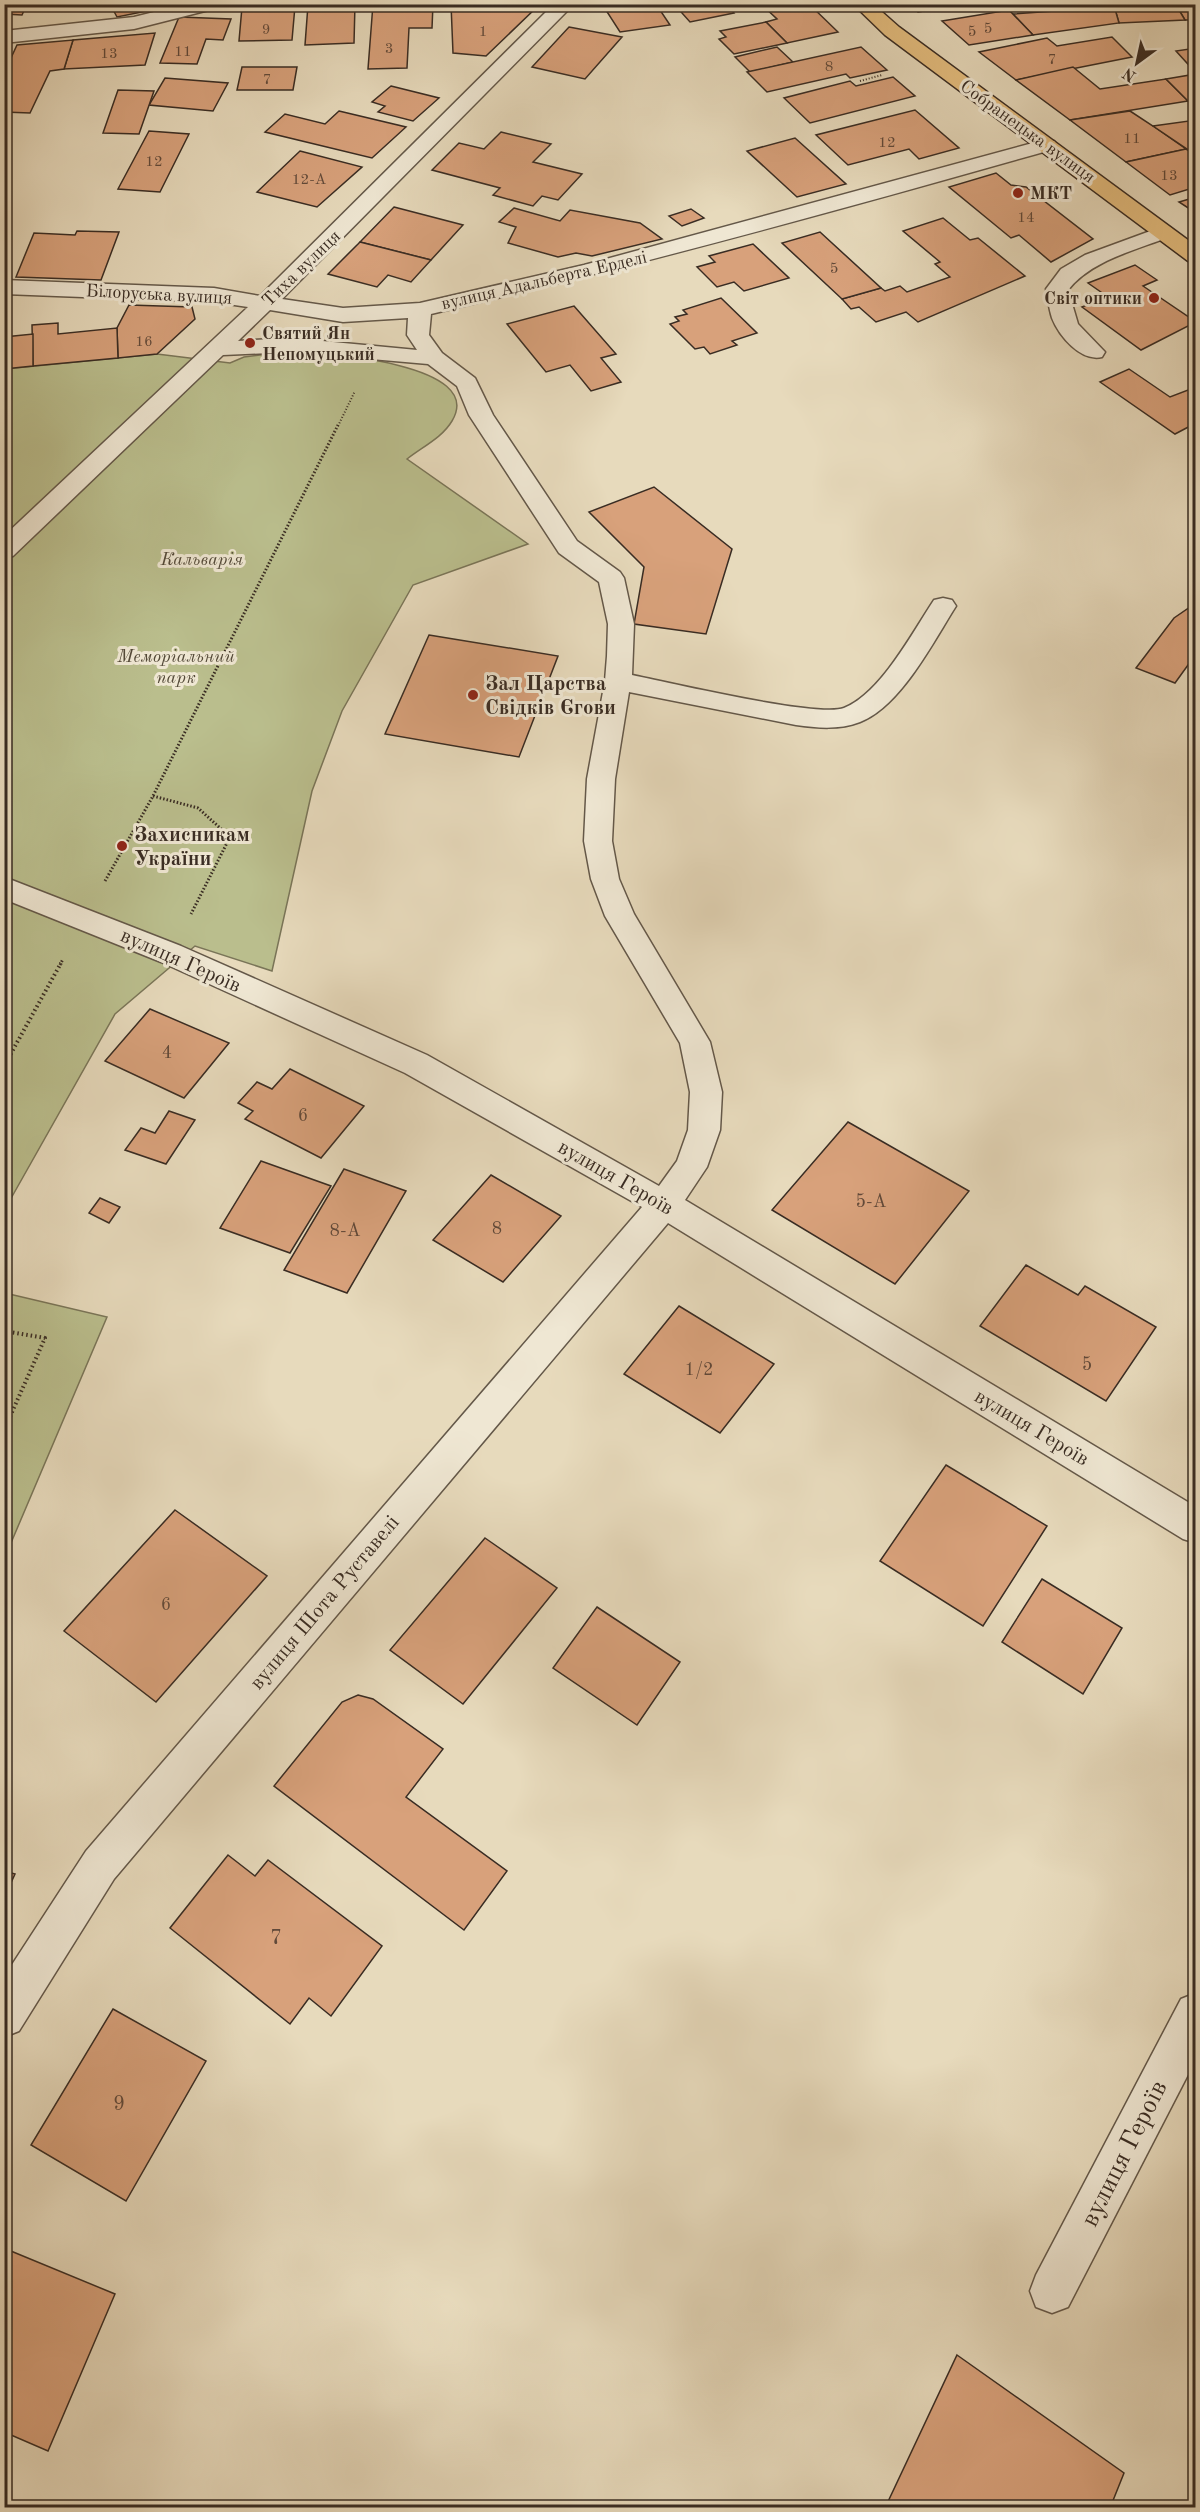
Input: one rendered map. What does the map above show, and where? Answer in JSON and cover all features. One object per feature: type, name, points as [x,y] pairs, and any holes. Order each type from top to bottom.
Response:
[{"type":"main road","name":"Собранецька вулиця","points":[[862,4],[892,31],[1196,256]]},
{"type":"street","points":[[4,37],[134,23],[210,4]]},
{"type":"street","name":"Тиха вулиця","points":[[4,550],[265,303],[565,4]]},
{"type":"street","name":"вулиця Адальберта Ерделі","points":[[664,1204],[691,1167],[704,1130],[706,1092],[695,1042],[620,916],[605,879],[598,841],[601,779],[618,681],[621,624],[611,578],[568,548],[481,415],[467,383],[434,358],[418,334],[420,310],[588,271],[1047,145]]},
{"type":"street","points":[[1094,352],[1074,335],[1061,316],[1057,289],[1069,274],[1092,260],[1164,232]]},
{"type":"street","name":"Білоруська вулиця","points":[[4,287],[214,295],[343,315],[420,310]]},
{"type":"street","points":[[217,349],[291,345],[434,358]]},
{"type":"street","points":[[618,681],[796,716],[824,719],[850,716],[869,706],[899,671],[943,606]]},
{"type":"street","name":"вулиця Героїв","points":[[4,887],[171,954],[416,1064],[664,1204],[1196,1527]]},
{"type":"street","name":"вулиця Шота Руставелі","points":[[4,2016],[100,1865],[664,1204]]},
{"type":"street","name":"вулиця Героїв","points":[[1052,2291],[1196,2014]]},
{"type":"path","points":[[84,918],[153,796],[375,353]]},
{"type":"path","points":[[153,796],[198,808],[230,837],[171,954]]},
{"type":"path","points":[[4,1066],[40,1003]]},
{"type":"path","points":[[4,1331],[45,1338],[4,1430]]},
{"type":"green space","name":"Кальварія","points":[[293,351],[366,359],[397,365],[425,374],[446,386],[456,401],[452,421],[437,437],[407,459],[528,544],[413,585],[342,711],[312,791],[272,971],[195,946],[115,1014],[5,1209],[5,369],[157,354],[230,363],[244,357]]},
{"type":"green space","points":[[4,1293],[107,1317],[5,1557]]},
{"type":"building","points":[[4,4],[27,4],[22,15],[4,14]]},
{"type":"building","points":[[110,4],[182,4],[117,17]]},
{"type":"building","points":[[355,4],[354,43],[305,45],[308,5]]},
{"type":"building","points":[[373,4],[433,4],[432,28],[409,28],[407,68],[368,69]]},
{"type":"building","points":[[451,4],[536,4],[538,6],[486,56],[453,53]]},
{"type":"building","points":[[602,4],[656,4],[670,25],[620,32]]},
{"type":"building","points":[[674,4],[726,4],[734,13],[690,22]]},
{"type":"building","points":[[809,4],[838,32],[787,43],[766,22],[777,19],[763,6]]},
{"type":"building","points":[[908,4],[970,4],[918,12]]},
{"type":"building","points":[[1196,4],[1196,20],[1185,20],[1176,5]]},
{"type":"building","points":[[1176,5],[1185,20],[1119,23],[1115,9]]},
{"type":"building","points":[[295,6],[292,40],[239,41],[242,7]]},
{"type":"building","points":[[1111,7],[1115,9],[1119,23],[1033,35],[1013,14]]},
{"type":"building","points":[[1009,10],[1033,35],[969,45],[942,21]]},
{"type":"building","points":[[179,17],[231,19],[223,40],[206,39],[197,64],[160,63]]},
{"type":"building","points":[[766,22],[787,43],[734,54],[719,39],[726,37],[720,31]]},
{"type":"building","points":[[569,27],[622,37],[585,79],[532,67]]},
{"type":"building","points":[[155,33],[145,65],[64,69],[73,40]]},
{"type":"building","points":[[1112,37],[1132,57],[1016,80],[979,52],[1047,38],[1057,46]]},
{"type":"building","points":[[73,40],[64,69],[50,71],[30,113],[4,112],[4,73],[17,45]]},
{"type":"building","points":[[777,47],[793,62],[750,72],[735,57]]},
{"type":"building","points":[[861,47],[887,70],[850,78],[846,74],[767,92],[747,72]]},
{"type":"building","points":[[1196,48],[1196,73],[1176,51]]},
{"type":"building","points":[[242,67],[297,67],[293,90],[237,90]]},
{"type":"building","points":[[1073,67],[1100,89],[1166,79],[1188,101],[1070,120],[1016,80]]},
{"type":"building","points":[[1196,74],[1196,99],[1188,101],[1166,79]]},
{"type":"building","points":[[893,77],[915,96],[810,123],[784,98],[850,81],[856,86]]},
{"type":"building","points":[[165,78],[228,83],[213,111],[149,105]]},
{"type":"building","points":[[391,86],[439,98],[413,121],[378,112],[385,106],[372,102]]},
{"type":"building","points":[[118,90],[154,91],[139,134],[103,133]]},
{"type":"building","points":[[915,110],[959,148],[919,159],[909,149],[848,165],[816,135]]},
{"type":"building","points":[[339,111],[406,127],[372,158],[265,132],[285,114],[325,124]]},
{"type":"building","points":[[1130,111],[1186,149],[1126,162],[1070,120]]},
{"type":"building","points":[[1196,120],[1196,155],[1153,126]]},
{"type":"building","points":[[149,131],[189,134],[160,192],[118,189]]},
{"type":"building","points":[[501,132],[551,144],[533,162],[582,174],[558,200],[542,196],[533,206],[493,195],[500,188],[432,170],[459,143],[484,149]]},
{"type":"building","points":[[795,138],[846,184],[797,197],[747,151]]},
{"type":"building","points":[[1186,149],[1196,155],[1196,187],[1170,195],[1126,162]]},
{"type":"building","points":[[300,151],[362,167],[317,207],[257,192]]},
{"type":"building","points":[[996,173],[1011,185],[1026,187],[1093,239],[1051,262],[1019,235],[1011,238],[949,187]]},
{"type":"building","points":[[1196,197],[1196,213],[1179,202]]},
{"type":"building","points":[[394,207],[463,225],[431,260],[360,242]]},
{"type":"building","points":[[514,208],[560,221],[570,210],[640,223],[662,239],[592,256],[576,253],[558,257],[508,243],[516,227],[499,222]]},
{"type":"building","points":[[691,209],[704,218],[682,226],[669,216]]},
{"type":"building","points":[[943,218],[970,240],[978,238],[1025,276],[918,322],[906,312],[876,322],[859,307],[851,309],[842,299],[881,288],[885,291],[900,286],[907,292],[950,277],[935,264],[940,262],[903,231]]},
{"type":"building","points":[[77,231],[119,232],[101,280],[16,277],[34,233],[75,235]]},
{"type":"building","points":[[820,232],[881,288],[842,299],[782,243]]},
{"type":"building","points":[[360,242],[431,260],[411,282],[388,275],[377,287],[328,274]]},
{"type":"building","points":[[753,244],[789,278],[744,291],[734,282],[717,287],[697,267],[715,262],[709,256]]},
{"type":"building","points":[[1135,265],[1157,280],[1143,286],[1196,322],[1141,350],[1082,307],[1108,297],[1088,283]]},
{"type":"building","points":[[721,298],[757,333],[732,341],[737,345],[710,354],[704,347],[695,349],[670,324],[679,321],[675,317],[687,314],[683,310]]},
{"type":"building","points":[[129,305],[192,307],[195,319],[157,354],[118,358],[117,328]]},
{"type":"building","points":[[574,306],[616,354],[601,358],[621,382],[591,391],[570,365],[546,372],[507,324]]},
{"type":"building","points":[[58,323],[58,334],[117,328],[118,358],[33,366],[32,325]]},
{"type":"building","points":[[33,334],[33,366],[4,369],[4,337]]},
{"type":"building","points":[[1129,369],[1170,397],[1188,390],[1196,394],[1196,423],[1175,434],[1100,382]]},
{"type":"building","points":[[654,487],[732,549],[706,634],[634,624],[644,567],[589,512]]},
{"type":"building","points":[[1196,603],[1196,654],[1175,683],[1136,668],[1174,618]]},
{"type":"building","name":"Зал Царства Свідків Єгови","points":[[429,635],[558,656],[519,757],[385,734]]},
{"type":"building","points":[[150,1009],[229,1043],[184,1098],[105,1061]]},
{"type":"building","points":[[290,1069],[364,1106],[321,1158],[245,1119],[253,1111],[238,1103],[257,1082],[272,1089]]},
{"type":"building","points":[[169,1111],[195,1120],[166,1164],[125,1150],[141,1128],[155,1133]]},
{"type":"building","points":[[848,1122],[969,1191],[895,1284],[772,1210]]},
{"type":"building","points":[[261,1161],[331,1186],[290,1253],[220,1228]]},
{"type":"building","points":[[344,1169],[406,1191],[347,1293],[284,1270]]},
{"type":"building","points":[[491,1175],[561,1216],[503,1282],[433,1240]]},
{"type":"building","points":[[100,1198],[120,1207],[109,1223],[89,1213]]},
{"type":"building","points":[[1026,1265],[1078,1295],[1085,1286],[1156,1327],[1106,1401],[980,1326]]},
{"type":"building","points":[[679,1306],[774,1364],[720,1433],[624,1374]]},
{"type":"building","points":[[946,1465],[1047,1526],[983,1626],[880,1561]]},
{"type":"building","points":[[175,1510],[267,1576],[156,1702],[64,1631]]},
{"type":"building","points":[[485,1538],[557,1588],[463,1704],[390,1650]]},
{"type":"building","points":[[1042,1579],[1122,1628],[1083,1694],[1002,1642]]},
{"type":"building","points":[[597,1607],[680,1662],[637,1725],[553,1668]]},
{"type":"building","points":[[358,1695],[373,1699],[443,1749],[406,1797],[507,1871],[464,1930],[274,1786],[342,1702]]},
{"type":"building","points":[[228,1855],[255,1876],[268,1860],[382,1946],[331,2016],[309,1998],[290,2024],[170,1928]]},
{"type":"building","points":[[4,1871],[15,1874],[4,1898]]},
{"type":"building","points":[[113,2009],[206,2061],[126,2201],[31,2145]]},
{"type":"building","points":[[6,2249],[115,2294],[48,2451],[4,2432]]},
{"type":"building","points":[[957,2355],[1124,2473],[1110,2508],[885,2508]]},
{"type":"place","name":"МКТ","points":[[1018,193]]},
{"type":"place","name":"Світ оптики","points":[[1154,298]]},
{"type":"place","name":"Святий Ян Непомуцький","points":[[250,343]]},
{"type":"place","name":"Зал Царства Свідків Єгови","points":[[473,695]]},
{"type":"place","name":"Захисникам України","points":[[122,846]]},
{"type":"park label","name":"Меморіальний парк","points":[[176,666]]}]
